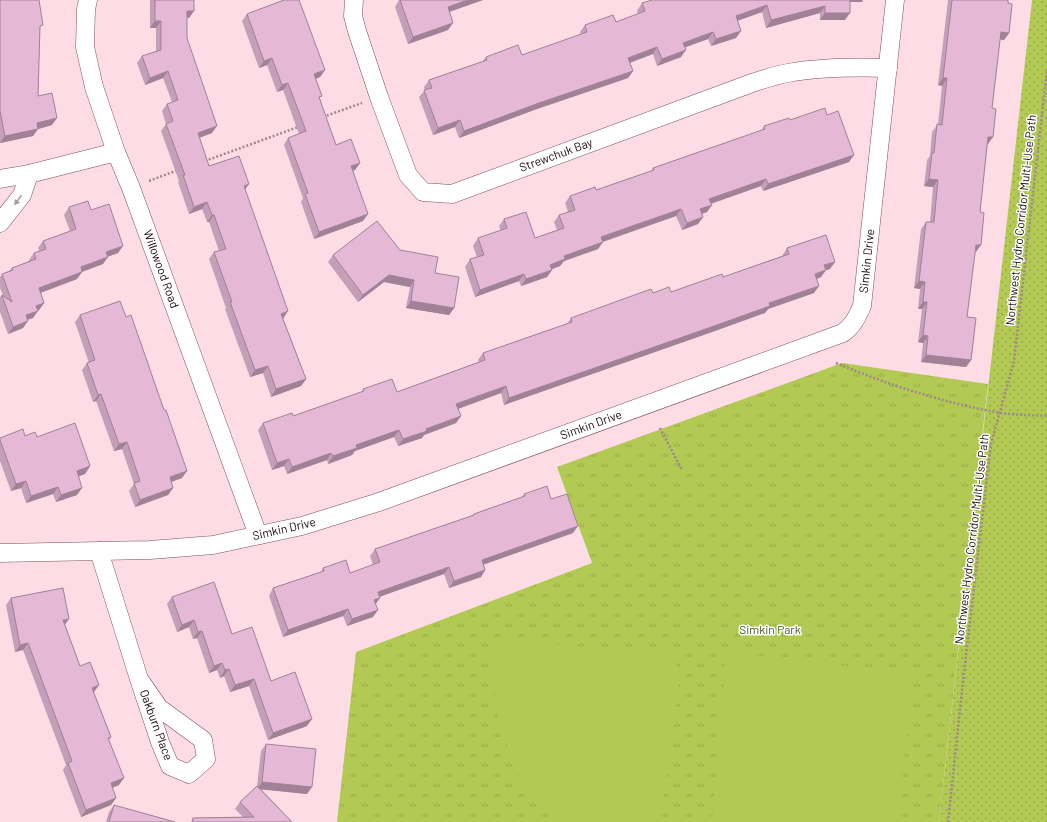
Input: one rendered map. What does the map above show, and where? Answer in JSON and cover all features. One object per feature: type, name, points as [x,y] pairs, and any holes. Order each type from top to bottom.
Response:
[{"type":"street","name":"Willowood Road","points":[[88,0],[86,9],[85,47],[94,87],[116,152],[131,188],[258,535]]},
{"type":"street","name":"Strewchuk Bay","points":[[354,0],[353,16],[379,97],[408,175],[423,192],[452,194],[752,83],[787,73],[818,68],[888,68]]},
{"type":"street","name":"Simkin Drive","points":[[0,553],[150,550],[193,547],[213,545],[302,526],[379,502],[843,333],[855,322],[862,306],[895,0]]},
{"type":"street","points":[[0,180],[116,152]]},
{"type":"street","points":[[0,223],[22,195],[29,174]]},
{"type":"street","name":"Oakburn Place","points":[[99,551],[139,679],[160,742],[170,766],[189,774],[206,759],[203,740],[159,708],[139,679]]},
{"type":"path","name":"Northwest Hydro Corridor Multi-Use Path","points":[[948,822],[991,444],[1014,361],[1047,70]]},
{"type":"path","points":[[321,118],[379,97]]},
{"type":"path","points":[[204,161],[299,126]]},
{"type":"path","points":[[131,188],[182,169]]},
{"type":"path","points":[[836,363],[872,378],[924,395],[999,412],[1047,416]]},
{"type":"path","points":[[660,428],[682,470]]},
{"type":"green space","points":[[1032,0],[1047,0],[1047,822],[939,822]]},
{"type":"green space","name":"Simkin Park","points":[[842,363],[988,384],[939,822],[337,822],[356,652],[592,563],[557,467]]},
{"type":"green space","points":[[496,639],[669,654],[681,672],[659,822],[564,822],[522,784],[499,726],[491,670]]},
{"type":"green space","points":[[726,652],[914,674],[897,822],[712,822]]},
{"type":"building","points":[[0,0],[39,0],[43,25],[40,26],[38,96],[52,93],[57,118],[37,123],[38,129],[5,136],[0,111]]},
{"type":"building","points":[[155,0],[194,0],[194,11],[187,11],[187,38],[217,126],[198,133],[209,166],[239,156],[249,184],[244,186],[288,311],[281,314],[306,379],[276,389],[268,366],[255,370],[230,302],[232,302],[214,252],[226,249],[214,215],[212,215],[207,202],[194,207],[183,175],[185,175],[166,124],[173,121],[167,104],[178,100],[168,71],[150,78],[142,56],[161,50],[161,21],[155,21]]},
{"type":"building","points":[[284,0],[299,0],[325,70],[314,74],[322,96],[319,97],[336,145],[351,139],[360,163],[351,166],[368,214],[319,232],[305,194],[308,193],[288,138],[306,131],[288,83],[282,85],[272,58],[264,61],[247,14]]},
{"type":"building","points":[[400,0],[468,0],[448,7],[453,23],[413,37]]},
{"type":"building","points":[[652,0],[850,0],[850,13],[825,13],[825,6],[771,20],[767,5],[736,16],[741,31],[716,39],[713,32],[683,43],[686,50],[662,59],[657,47],[628,58],[633,71],[539,103],[464,131],[460,120],[438,128],[424,90],[432,88],[429,80],[487,60],[486,57],[518,45],[522,55],[587,32],[585,25],[613,15],[616,22],[645,11],[642,3]]},
{"type":"building","points":[[952,0],[1008,0],[1008,3],[1012,4],[1009,33],[1001,32],[992,108],[996,109],[993,137],[988,137],[980,212],[984,213],[981,245],[976,245],[967,317],[976,318],[971,360],[926,355],[928,336],[923,335],[927,302],[923,302],[925,282],[919,281],[926,222],[934,222],[938,180],[929,179],[932,153],[934,153],[937,124],[942,125],[947,78],[943,78]]},
{"type":"building","points":[[825,108],[827,115],[838,111],[854,155],[768,184],[766,179],[709,199],[712,205],[700,209],[703,217],[687,223],[681,209],[601,237],[603,242],[564,256],[565,259],[550,265],[552,270],[526,279],[524,274],[480,290],[470,259],[484,255],[478,238],[507,228],[504,219],[526,212],[535,238],[564,228],[559,215],[575,210],[570,196],[595,187],[596,190],[654,170],[653,168],[765,129],[764,126],[789,118],[790,120]]},
{"type":"building","points":[[88,201],[91,210],[109,204],[123,246],[106,252],[108,257],[81,267],[82,272],[39,288],[44,303],[36,306],[38,311],[26,315],[28,321],[13,327],[2,295],[12,302],[2,274],[13,270],[12,268],[36,259],[34,253],[46,249],[43,241],[76,229],[69,207]]},
{"type":"building","points":[[377,221],[400,250],[438,257],[435,273],[459,277],[454,308],[411,301],[414,280],[389,275],[363,295],[333,255]]},
{"type":"building","points":[[826,235],[835,262],[824,265],[826,270],[815,274],[819,286],[769,303],[770,306],[509,398],[506,386],[456,404],[461,416],[426,429],[427,431],[403,439],[399,430],[356,445],[357,448],[333,456],[331,453],[292,467],[289,459],[277,463],[263,423],[292,413],[293,416],[364,391],[363,389],[392,379],[397,392],[485,360],[483,353],[572,322],[571,318],[651,289],[653,293],[669,287],[671,292],[722,274],[723,277],[789,254],[787,248]]},
{"type":"building","points":[[120,301],[126,317],[131,315],[187,471],[170,477],[173,488],[140,500],[134,483],[140,481],[127,442],[119,444],[101,394],[98,395],[87,363],[95,360],[80,315]]},
{"type":"building","points":[[75,423],[90,466],[77,471],[82,488],[61,495],[58,487],[31,496],[26,481],[16,484],[0,438],[23,429],[25,436],[35,432],[37,437]]},
{"type":"building","points":[[547,486],[551,499],[567,494],[578,526],[482,560],[485,570],[454,581],[449,567],[378,592],[380,598],[374,600],[378,610],[352,619],[348,609],[288,630],[273,588],[324,571],[323,568],[346,560],[350,573],[380,562],[375,549],[474,515]]},
{"type":"building","points":[[214,582],[232,634],[252,627],[271,681],[295,672],[312,719],[273,733],[254,679],[235,685],[229,669],[225,670],[222,663],[214,666],[202,631],[198,632],[194,620],[182,625],[172,597]]},
{"type":"building","points":[[63,588],[69,619],[63,620],[80,666],[90,662],[99,685],[92,688],[111,737],[108,738],[124,778],[111,783],[116,798],[86,810],[68,763],[72,761],[28,643],[20,645],[11,598]]},
{"type":"building","points":[[266,744],[316,749],[312,787],[262,782]]},
{"type":"building","points":[[257,786],[292,822],[193,822],[193,818],[254,817],[240,802]]},
{"type":"building","points":[[114,805],[175,822],[109,822]]}]
